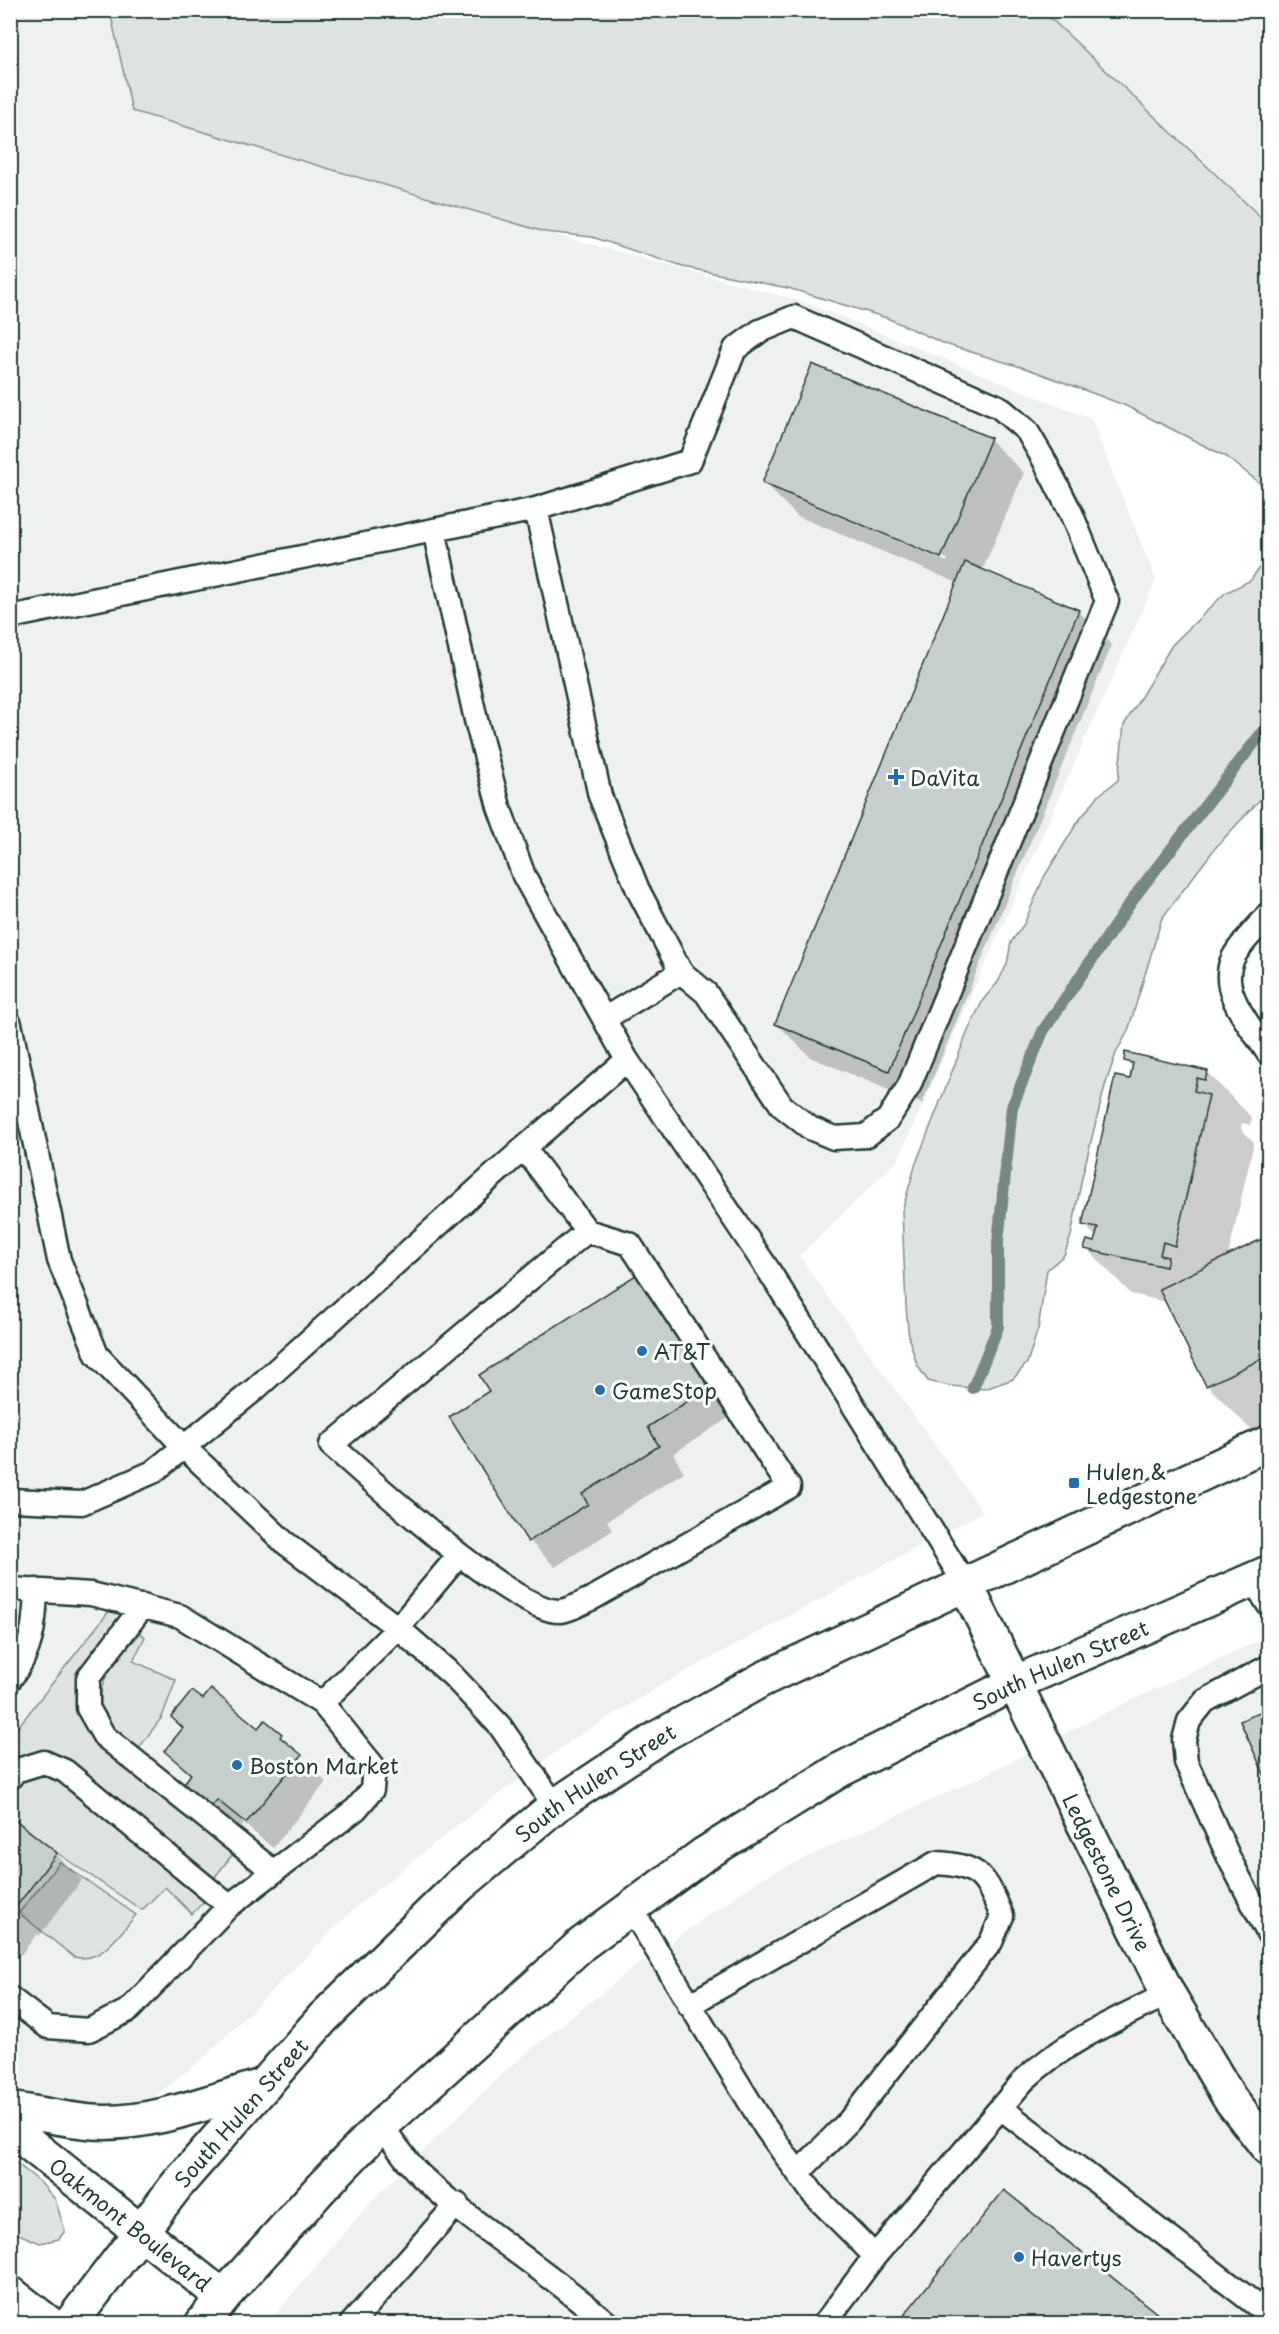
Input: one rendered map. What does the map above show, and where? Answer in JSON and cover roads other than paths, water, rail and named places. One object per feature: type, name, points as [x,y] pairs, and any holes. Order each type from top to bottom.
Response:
[{"type":"main road","name":"South Hulen Street","points":[[70,2324],[176,2186],[323,2018],[436,1909],[555,1806],[659,1737],[764,1679],[1269,1443]]},
{"type":"main road","name":"Ledgestone Drive","points":[[966,1584],[1168,1994],[1230,2099],[1269,2148]]},
{"type":"main road","name":"South Hulen Street","points":[[202,2324],[223,2297],[381,2126],[582,1944],[704,1855],[840,1770],[1015,1683],[1264,1586]]},
{"type":"main road","points":[[10,2109],[95,2122],[132,2120],[175,2111],[265,2085]]},
{"type":"main road","name":"Oakmont Boulevard","points":[[10,2128],[223,2297]]},
{"type":"main road","points":[[10,2293],[50,2324]]},
{"type":"lane","points":[[10,617],[536,509],[690,461],[735,349],[760,331],[794,317],[999,407],[1027,431],[1071,513],[1107,601],[909,1086],[888,1119],[866,1136],[834,1138],[810,1128],[782,1106],[706,993],[681,972],[638,890],[600,796],[536,509]]},
{"type":"lane","points":[[434,530],[476,720],[498,807],[524,876],[627,1060],[769,1271],[966,1584]]},
{"type":"lane","points":[[1265,925],[1234,957],[1226,978],[1235,1002],[1269,1053]]},
{"type":"lane","points":[[604,1020],[681,972]]},
{"type":"lane","points":[[10,1024],[59,1260],[97,1355],[184,1448],[284,1542],[398,1628],[452,1675],[500,1726],[555,1806]]},
{"type":"lane","points":[[10,1500],[82,1503],[153,1472],[254,1390],[524,1148],[627,1060]]},
{"type":"lane","points":[[524,1148],[587,1231],[630,1244],[789,1487],[593,1598],[560,1611],[533,1606],[459,1555],[331,1445],[587,1231]]},
{"type":"lane","points":[[322,1703],[398,1628],[459,1555]]},
{"type":"lane","points":[[10,1589],[91,1593],[180,1616],[322,1703],[374,1767],[372,1790],[356,1809],[229,1906],[129,2010],[89,2030],[48,2027],[10,1998]]},
{"type":"lane","points":[[10,1679],[23,1662],[35,1627],[36,1590]]},
{"type":"lane","points":[[143,1606],[88,1678],[88,1708],[104,1736],[273,1871]]},
{"type":"lane","points":[[1269,1666],[1205,1701],[1189,1720],[1184,1740],[1186,1762],[1230,1860],[1269,1933]]},
{"type":"lane","points":[[10,1778],[15,1771],[44,1762],[65,1771],[229,1906]]},
{"type":"lane","points":[[689,2005],[936,1863],[961,1864],[988,1882],[1002,1916],[991,1942],[849,2121],[798,2173]]},
{"type":"lane","points":[[631,1908],[765,2127],[814,2195],[864,2242],[875,2256]]},
{"type":"lane","points":[[824,2324],[875,2256],[1002,2109],[1024,2080],[1048,2058],[1073,2042],[1168,1994]]},
{"type":"lane","points":[[1002,2109],[1269,2314]]},
{"type":"lane","points":[[381,2126],[420,2175],[501,2243],[575,2294],[608,2324]]},
{"type":"lane","points":[[351,2324],[457,2204]]},
{"type":"waterway","points":[[973,1388],[998,1327],[998,1242],[1012,1107],[1043,1031],[1138,892],[1268,725]]},
{"type":"place","name":"DaVita","points":[[896,777]]},
{"type":"place","name":"AT&T","points":[[642,1351]]},
{"type":"place","name":"GameStop","points":[[600,1390]]},
{"type":"place","name":"Hulen & Ledgestone","points":[[1074,1483]]},
{"type":"place","name":"Boston Market","points":[[237,1765]]},
{"type":"place","name":"Havertys","points":[[1019,2257]]}]
